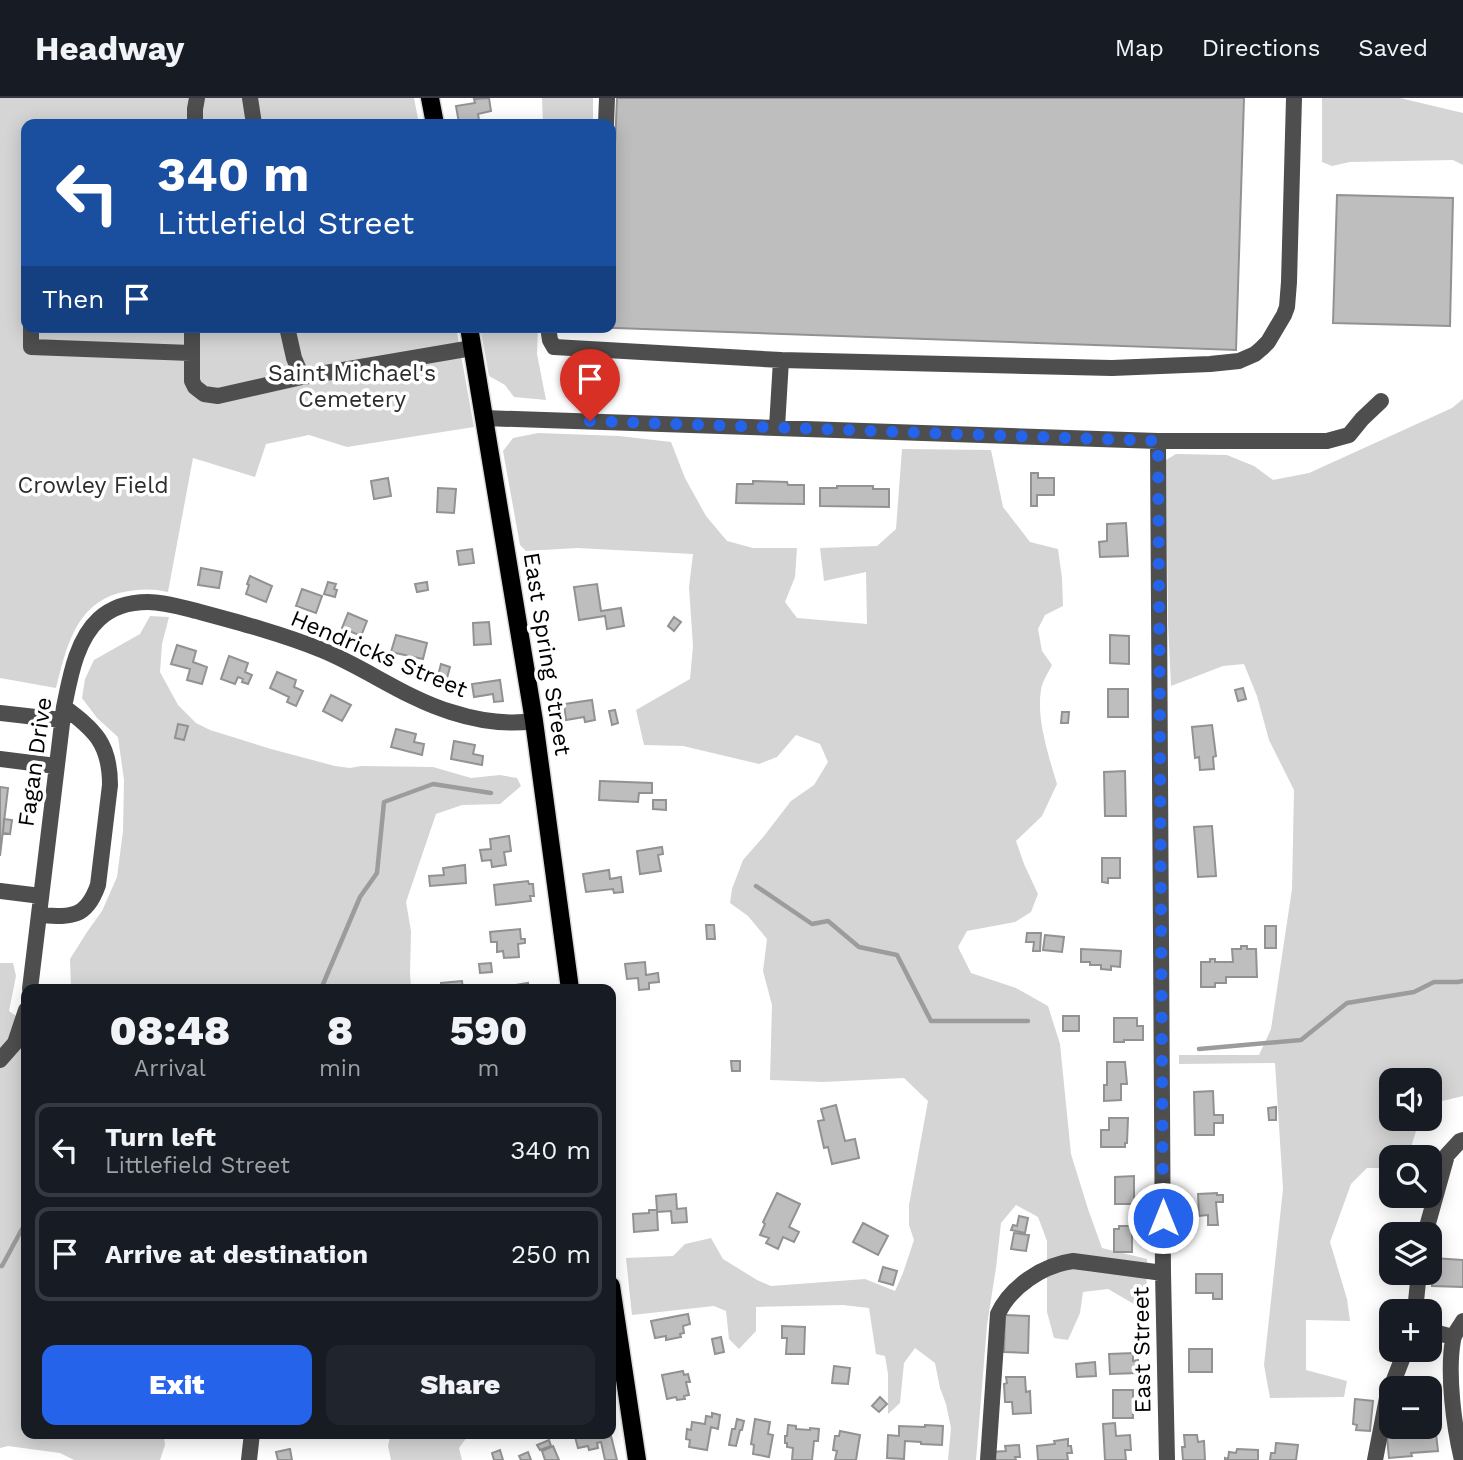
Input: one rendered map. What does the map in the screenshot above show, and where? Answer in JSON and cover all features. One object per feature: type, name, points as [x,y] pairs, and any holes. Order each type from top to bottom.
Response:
[{"type":"main road","points":[[430,98],[434,119]]},
{"type":"main road","name":"East Spring Street","points":[[469,333],[534,722],[569,984]]},
{"type":"main road","points":[[616,1318],[638,1460]]},
{"type":"street","points":[[195,119],[197,98]]},
{"type":"street","points":[[250,98],[253,119]]},
{"type":"street","points":[[606,119],[607,98]]},
{"type":"street","points":[[549,333],[555,347],[781,360],[1112,368],[1239,361],[1255,354],[1268,342],[1287,307],[1294,98]]},
{"type":"street","points":[[31,333],[31,347],[191,353]]},
{"type":"street","points":[[192,333],[192,382],[199,391],[210,396],[302,377],[472,348]]},
{"type":"street","points":[[288,333],[302,377]]},
{"type":"street","points":[[777,427],[781,360]]},
{"type":"street","points":[[484,418],[1158,441],[1327,441],[1349,435],[1381,401]]},
{"type":"street","name":"East Street","points":[[1158,441],[1163,1273],[1167,1460]]},
{"type":"street","name":"Fagan Drive","points":[[31,984],[63,713],[84,639],[101,617],[122,606],[150,602],[167,604]]},
{"type":"street","name":"Hendricks Street","points":[[167,604],[234,621],[323,651],[423,701],[451,712],[504,723],[534,722]]},
{"type":"street","points":[[0,713],[63,713],[83,721],[101,742],[110,769],[97,885],[93,899],[77,914],[65,917],[39,915]]},
{"type":"street","points":[[0,759],[56,766]]},
{"type":"street","points":[[0,891],[41,896]]},
{"type":"street","points":[[0,1060],[15,1043],[21,1025]]},
{"type":"street","points":[[1428,1222],[1447,1155],[1463,1140]]},
{"type":"street","points":[[988,1460],[998,1314],[1007,1298],[1040,1272],[1064,1262],[1163,1273]]},
{"type":"street","points":[[1462,1460],[1451,1381],[1453,1337],[1463,1321]]},
{"type":"street","points":[[1442,1334],[1453,1337]]},
{"type":"street","points":[[1375,1460],[1387,1398],[1401,1362]]},
{"type":"street","points":[[249,1460],[251,1439]]},
{"type":"green space","points":[[0,98],[414,98],[418,119],[21,119],[21,333],[457,333],[474,427],[347,447],[309,435],[266,444],[255,477],[193,458],[168,592],[138,590],[119,593],[92,607],[75,630],[56,688],[0,678]]},
{"type":"green space","points":[[542,98],[593,98],[593,119],[543,119]]},
{"type":"green space","points":[[1322,98],[1400,98],[1463,113],[1463,165],[1453,160],[1350,162],[1332,166],[1322,162]]},
{"type":"green space","points":[[481,333],[538,333],[537,354],[546,400],[514,397],[505,385],[489,376]]},
{"type":"green space","points":[[1463,399],[1463,1096],[1442,1101],[1442,1068],[1379,1068],[1379,1131],[1416,1131],[1412,1145],[1379,1145],[1379,1168],[1367,1168],[1351,1184],[1330,1242],[1347,1299],[1350,1321],[1306,1320],[1306,1370],[1347,1381],[1344,1397],[1270,1398],[1264,1365],[1283,1189],[1275,1063],[1179,1064],[1179,1055],[1259,1055],[1271,1029],[1292,889],[1294,790],[1269,740],[1257,696],[1244,664],[1223,666],[1171,686],[1166,460],[1176,454],[1227,455],[1254,466],[1273,480],[1309,473],[1452,408]]},
{"type":"green space","points":[[538,433],[619,436],[671,442],[685,478],[706,516],[727,541],[753,548],[797,548],[795,577],[785,602],[797,618],[867,624],[866,572],[824,581],[820,548],[877,546],[896,529],[902,449],[991,450],[1003,507],[1030,542],[1058,549],[1063,606],[1045,615],[1038,629],[1042,651],[1052,665],[1042,687],[1040,713],[1057,784],[1042,816],[1016,841],[1038,894],[1031,912],[1015,922],[967,931],[958,947],[971,973],[1016,988],[1048,1006],[1060,1044],[1071,1154],[1088,1209],[1102,1248],[1147,1259],[1146,1311],[1108,1289],[1083,1292],[1080,1313],[1068,1340],[1054,1338],[1047,1312],[1047,1241],[1038,1217],[1016,1205],[1001,1223],[987,1325],[976,1460],[948,1460],[951,1428],[935,1363],[915,1348],[904,1363],[900,1403],[888,1414],[885,1356],[876,1354],[869,1308],[843,1305],[756,1307],[756,1331],[739,1349],[729,1339],[726,1311],[714,1306],[632,1315],[626,1258],[673,1256],[685,1244],[711,1238],[723,1259],[771,1286],[865,1279],[895,1291],[914,1240],[909,1225],[909,1205],[928,1101],[904,1078],[823,1082],[770,1080],[772,1005],[763,971],[767,939],[748,916],[730,903],[732,889],[743,860],[791,801],[814,785],[828,762],[820,744],[796,735],[777,757],[759,764],[683,746],[644,745],[636,710],[690,679],[693,646],[689,587],[693,554],[577,548],[526,551],[520,545],[503,451],[513,438]]},
{"type":"green space","points":[[150,616],[169,617],[162,644],[160,672],[178,705],[196,723],[210,730],[335,766],[433,767],[471,778],[500,775],[517,778],[521,786],[500,804],[462,805],[436,814],[406,902],[411,931],[411,984],[71,984],[70,959],[102,911],[117,877],[123,831],[124,780],[118,737],[97,718],[82,698],[85,679],[94,660],[140,634]]},
{"type":"green space","points":[[0,963],[13,963],[16,976],[9,1011],[21,1019],[21,1439],[164,1439],[165,1445],[160,1460],[74,1460],[60,1453],[8,1446],[0,1448]]},
{"type":"green space","points":[[390,1439],[466,1439],[459,1448],[462,1460],[391,1460]]},
{"type":"building","points":[[489,98],[491,111],[478,114],[479,119],[458,119],[456,106],[475,103],[474,99]]},
{"type":"building","points":[[617,98],[1244,98],[1236,350],[616,328]]},
{"type":"building","points":[[1337,195],[1453,198],[1450,326],[1333,323]]},
{"type":"building","points":[[1031,473],[1038,473],[1038,478],[1054,478],[1054,495],[1037,495],[1037,506],[1031,506]]},
{"type":"building","points":[[388,478],[391,496],[374,499],[371,481]]},
{"type":"building","points":[[753,481],[804,485],[804,504],[736,503],[737,484],[753,484]]},
{"type":"building","points":[[837,486],[889,489],[889,507],[820,506],[820,488]]},
{"type":"building","points":[[438,488],[456,489],[454,513],[437,512]]},
{"type":"building","points":[[1126,523],[1128,556],[1100,557],[1099,542],[1107,541],[1107,524]]},
{"type":"building","points":[[472,549],[474,563],[459,565],[457,551]]},
{"type":"building","points":[[201,568],[222,572],[219,588],[198,585]]},
{"type":"building","points":[[250,576],[272,586],[266,602],[246,594]]},
{"type":"building","points":[[328,582],[336,584],[335,597],[324,594]]},
{"type":"building","points":[[427,582],[428,590],[417,592],[415,584]]},
{"type":"building","points":[[597,584],[601,611],[621,608],[624,626],[607,629],[605,616],[579,620],[574,587]]},
{"type":"building","points":[[302,589],[322,596],[316,613],[296,606]]},
{"type":"building","points":[[348,613],[367,621],[361,636],[342,628]]},
{"type":"building","points":[[674,617],[681,622],[674,631],[668,626]]},
{"type":"building","points":[[489,622],[491,644],[474,645],[473,623]]},
{"type":"building","points":[[396,635],[427,643],[423,659],[391,652]]},
{"type":"building","points":[[1110,635],[1129,636],[1129,664],[1110,663]]},
{"type":"building","points":[[177,645],[196,651],[193,662],[207,667],[202,684],[187,680],[190,669],[171,664]]},
{"type":"building","points":[[229,656],[248,663],[245,672],[252,675],[248,684],[238,677],[235,684],[221,679]]},
{"type":"building","points":[[441,664],[450,667],[446,682],[437,679]]},
{"type":"building","points":[[277,672],[296,680],[294,687],[303,691],[296,706],[287,702],[289,697],[270,688]]},
{"type":"building","points":[[500,680],[503,701],[494,702],[493,694],[474,697],[472,684]]},
{"type":"building","points":[[1243,688],[1246,699],[1238,701],[1235,690]]},
{"type":"building","points":[[1108,689],[1128,689],[1128,717],[1108,717]]},
{"type":"building","points":[[331,695],[351,705],[342,721],[323,711]]},
{"type":"building","points":[[592,700],[595,720],[585,722],[584,717],[566,720],[564,704]]},
{"type":"building","points":[[615,710],[618,723],[612,725],[609,711]]},
{"type":"building","points":[[1062,712],[1069,712],[1068,723],[1061,723]]},
{"type":"building","points":[[178,724],[188,726],[184,740],[175,738]]},
{"type":"building","points":[[1212,725],[1216,756],[1213,757],[1214,769],[1200,770],[1199,757],[1195,758],[1192,727]]},
{"type":"building","points":[[396,729],[416,734],[414,742],[424,744],[422,755],[391,747]]},
{"type":"building","points":[[454,741],[475,745],[473,754],[483,756],[482,765],[451,759]]},
{"type":"building","points":[[1125,771],[1126,816],[1105,816],[1104,772]]},
{"type":"building","points":[[600,781],[652,783],[652,793],[639,793],[638,802],[599,800]]},
{"type":"building","points":[[0,787],[8,788],[0,856]]},
{"type":"building","points":[[653,800],[666,800],[666,810],[653,809]]},
{"type":"building","points":[[4,819],[12,820],[10,834],[3,833]]},
{"type":"building","points":[[1212,826],[1216,876],[1198,877],[1194,827]]},
{"type":"building","points":[[509,836],[511,851],[504,852],[506,865],[492,867],[491,860],[482,861],[480,850],[491,849],[490,839]]},
{"type":"building","points":[[662,847],[663,854],[658,855],[661,871],[640,874],[637,851]]},
{"type":"building","points":[[1102,858],[1120,858],[1120,878],[1108,878],[1108,883],[1102,882]]},
{"type":"building","points":[[465,865],[466,883],[430,886],[429,876],[444,875],[443,868]]},
{"type":"building","points":[[609,870],[610,879],[621,877],[623,892],[614,893],[613,889],[586,892],[583,874]]},
{"type":"building","points":[[528,881],[533,884],[534,896],[530,896],[531,901],[496,905],[494,885]]},
{"type":"building","points":[[706,925],[714,925],[715,939],[707,939]]},
{"type":"building","points":[[1265,926],[1276,926],[1276,948],[1265,948]]},
{"type":"building","points":[[520,929],[521,939],[525,939],[525,943],[518,944],[519,957],[504,958],[503,951],[497,952],[497,942],[491,942],[490,932]]},
{"type":"building","points":[[1027,933],[1041,933],[1040,951],[1033,951],[1034,942],[1026,942]]},
{"type":"building","points":[[1045,935],[1064,937],[1062,952],[1043,950]]},
{"type":"building","points":[[1241,946],[1256,949],[1257,977],[1226,977],[1226,983],[1215,983],[1215,987],[1201,987],[1201,962],[1215,959],[1215,962],[1233,962],[1232,949],[1241,949]]},
{"type":"building","points":[[1081,949],[1121,951],[1120,967],[1101,969],[1101,965],[1081,962]]},
{"type":"building","points":[[645,962],[646,975],[658,973],[659,982],[649,983],[649,989],[639,990],[638,978],[627,979],[625,964]]},
{"type":"building","points":[[491,963],[492,972],[480,973],[479,964]]},
{"type":"building","points":[[462,981],[462,984],[441,984]]},
{"type":"building","points":[[1063,1016],[1079,1016],[1079,1031],[1063,1031]]},
{"type":"building","points":[[1114,1018],[1137,1018],[1137,1026],[1143,1026],[1143,1040],[1114,1042]]},
{"type":"building","points":[[731,1061],[740,1061],[740,1071],[732,1071]]},
{"type":"building","points":[[1107,1062],[1125,1062],[1127,1084],[1121,1084],[1121,1100],[1104,1101]]},
{"type":"building","points":[[1213,1091],[1214,1115],[1223,1115],[1223,1123],[1214,1123],[1214,1135],[1195,1135],[1194,1092]]},
{"type":"building","points":[[836,1105],[845,1141],[855,1139],[859,1158],[832,1164],[828,1147],[824,1148],[818,1121],[824,1120],[821,1109]]},
{"type":"building","points":[[1276,1107],[1276,1120],[1269,1120],[1268,1108]]},
{"type":"building","points":[[1109,1118],[1128,1118],[1125,1147],[1101,1147],[1101,1130],[1109,1130]]},
{"type":"building","points":[[1134,1176],[1134,1204],[1115,1204],[1115,1177]]},
{"type":"building","points":[[777,1193],[800,1204],[789,1227],[799,1232],[794,1242],[783,1237],[778,1249],[766,1243],[769,1238],[760,1235]]},
{"type":"building","points":[[676,1194],[677,1209],[686,1208],[687,1222],[672,1223],[671,1211],[657,1212],[658,1230],[634,1232],[633,1214],[657,1210],[656,1196]]},
{"type":"building","points":[[1198,1194],[1223,1195],[1223,1202],[1216,1202],[1218,1225],[1208,1225],[1208,1215],[1199,1216]]},
{"type":"building","points":[[1019,1216],[1028,1218],[1025,1233],[1011,1230],[1013,1225],[1017,1226]]},
{"type":"building","points":[[863,1223],[888,1236],[878,1255],[853,1242]]},
{"type":"building","points":[[1119,1226],[1132,1226],[1132,1252],[1114,1252],[1114,1229],[1119,1229]]},
{"type":"building","points":[[1014,1233],[1029,1235],[1026,1251],[1011,1249]]},
{"type":"building","points":[[1442,1259],[1463,1260],[1463,1287],[1432,1286],[1442,1285]]},
{"type":"building","points":[[883,1267],[897,1271],[893,1285],[879,1281]]},
{"type":"building","points":[[1196,1274],[1222,1274],[1222,1299],[1213,1299],[1213,1293],[1196,1293]]},
{"type":"building","points":[[688,1314],[690,1324],[683,1326],[684,1333],[680,1334],[681,1337],[666,1340],[666,1336],[655,1338],[651,1321]]},
{"type":"building","points":[[1005,1315],[1029,1316],[1028,1353],[1004,1352]]},
{"type":"building","points":[[782,1326],[805,1327],[804,1354],[786,1354],[787,1338],[782,1338]]},
{"type":"building","points":[[721,1337],[724,1352],[715,1354],[712,1339]]},
{"type":"building","points":[[1189,1349],[1212,1349],[1212,1372],[1189,1372]]},
{"type":"building","points":[[1133,1353],[1133,1361],[1138,1360],[1138,1373],[1110,1374],[1109,1354]]},
{"type":"building","points":[[1095,1362],[1096,1376],[1077,1377],[1076,1364]]},
{"type":"building","points":[[834,1366],[850,1368],[848,1384],[832,1383]]},
{"type":"building","points":[[683,1371],[684,1375],[688,1374],[690,1382],[686,1382],[689,1395],[684,1396],[685,1399],[667,1399],[662,1375]]},
{"type":"building","points":[[1006,1377],[1025,1377],[1026,1392],[1030,1391],[1031,1413],[1013,1414],[1012,1402],[1005,1402]]},
{"type":"building","points":[[1113,1390],[1133,1390],[1133,1418],[1113,1418]]},
{"type":"building","points":[[880,1397],[887,1404],[879,1412],[872,1406]]},
{"type":"building","points":[[1355,1399],[1373,1401],[1370,1431],[1356,1430],[1357,1425],[1353,1424]]},
{"type":"building","points":[[712,1413],[720,1415],[718,1429],[711,1427],[707,1450],[689,1447],[687,1429],[691,1430],[692,1422],[705,1424],[706,1416],[712,1417]]},
{"type":"building","points":[[737,1419],[744,1421],[742,1430],[736,1446],[729,1445],[732,1429],[735,1429]]},
{"type":"building","points":[[755,1419],[770,1422],[768,1434],[773,1435],[769,1457],[753,1454],[754,1445],[751,1444]]},
{"type":"building","points":[[1115,1423],[1116,1436],[1130,1435],[1131,1450],[1125,1450],[1126,1460],[1105,1460],[1103,1424]]},
{"type":"building","points":[[788,1425],[796,1426],[796,1429],[819,1429],[818,1441],[814,1441],[812,1460],[792,1460],[793,1448],[787,1447],[785,1443]]},
{"type":"building","points":[[899,1426],[943,1426],[942,1445],[905,1441],[904,1459],[887,1458],[888,1435],[899,1436]]},
{"type":"building","points":[[840,1431],[860,1435],[856,1460],[835,1460],[835,1436],[839,1436]]},
{"type":"building","points":[[1184,1435],[1197,1435],[1198,1442],[1204,1441],[1205,1460],[1183,1460]]},
{"type":"building","points":[[576,1439],[612,1439],[617,1460],[605,1460],[601,1442],[597,1443],[598,1448],[578,1448]]},
{"type":"building","points":[[1068,1439],[1072,1453],[1067,1453],[1068,1460],[1038,1460],[1037,1446]]},
{"type":"building","points":[[1387,1439],[1437,1439],[1438,1451],[1389,1458]]},
{"type":"building","points":[[549,1440],[551,1446],[540,1450],[537,1445]]},
{"type":"building","points":[[1276,1443],[1298,1445],[1296,1460],[1270,1460],[1271,1453],[1275,1453]]},
{"type":"building","points":[[1019,1445],[1020,1457],[1015,1457],[1016,1460],[992,1460],[991,1452],[1006,1451],[1005,1446]]},
{"type":"building","points":[[553,1446],[559,1460],[545,1460],[542,1451]]},
{"type":"building","points":[[290,1449],[292,1460],[278,1460],[276,1452]]},
{"type":"building","points":[[1237,1449],[1258,1450],[1258,1460],[1225,1460],[1228,1459],[1229,1452],[1236,1453]]},
{"type":"building","points":[[500,1450],[503,1460],[494,1460],[492,1453]]},
{"type":"building","points":[[528,1452],[531,1460],[521,1460],[519,1456]]},
{"type":"waterway","points":[[323,984],[360,897],[377,873],[384,802],[433,784],[491,793]]},
{"type":"waterway","points":[[756,886],[812,924],[828,921],[859,947],[897,955],[931,1021],[1028,1021]]},
{"type":"waterway","points":[[1199,1049],[1301,1040],[1347,1003],[1414,992],[1434,982],[1463,981]]},
{"type":"waterway","points":[[0,1266],[21,1231]]},
{"type":"route","points":[[590,421],[1158,441],[1163,1218]]},
{"type":"park label","name":"Saint Michael's Cemetery","points":[[352,386]]},
{"type":"park label","name":"Crowley Field","points":[[93,485]]}]
